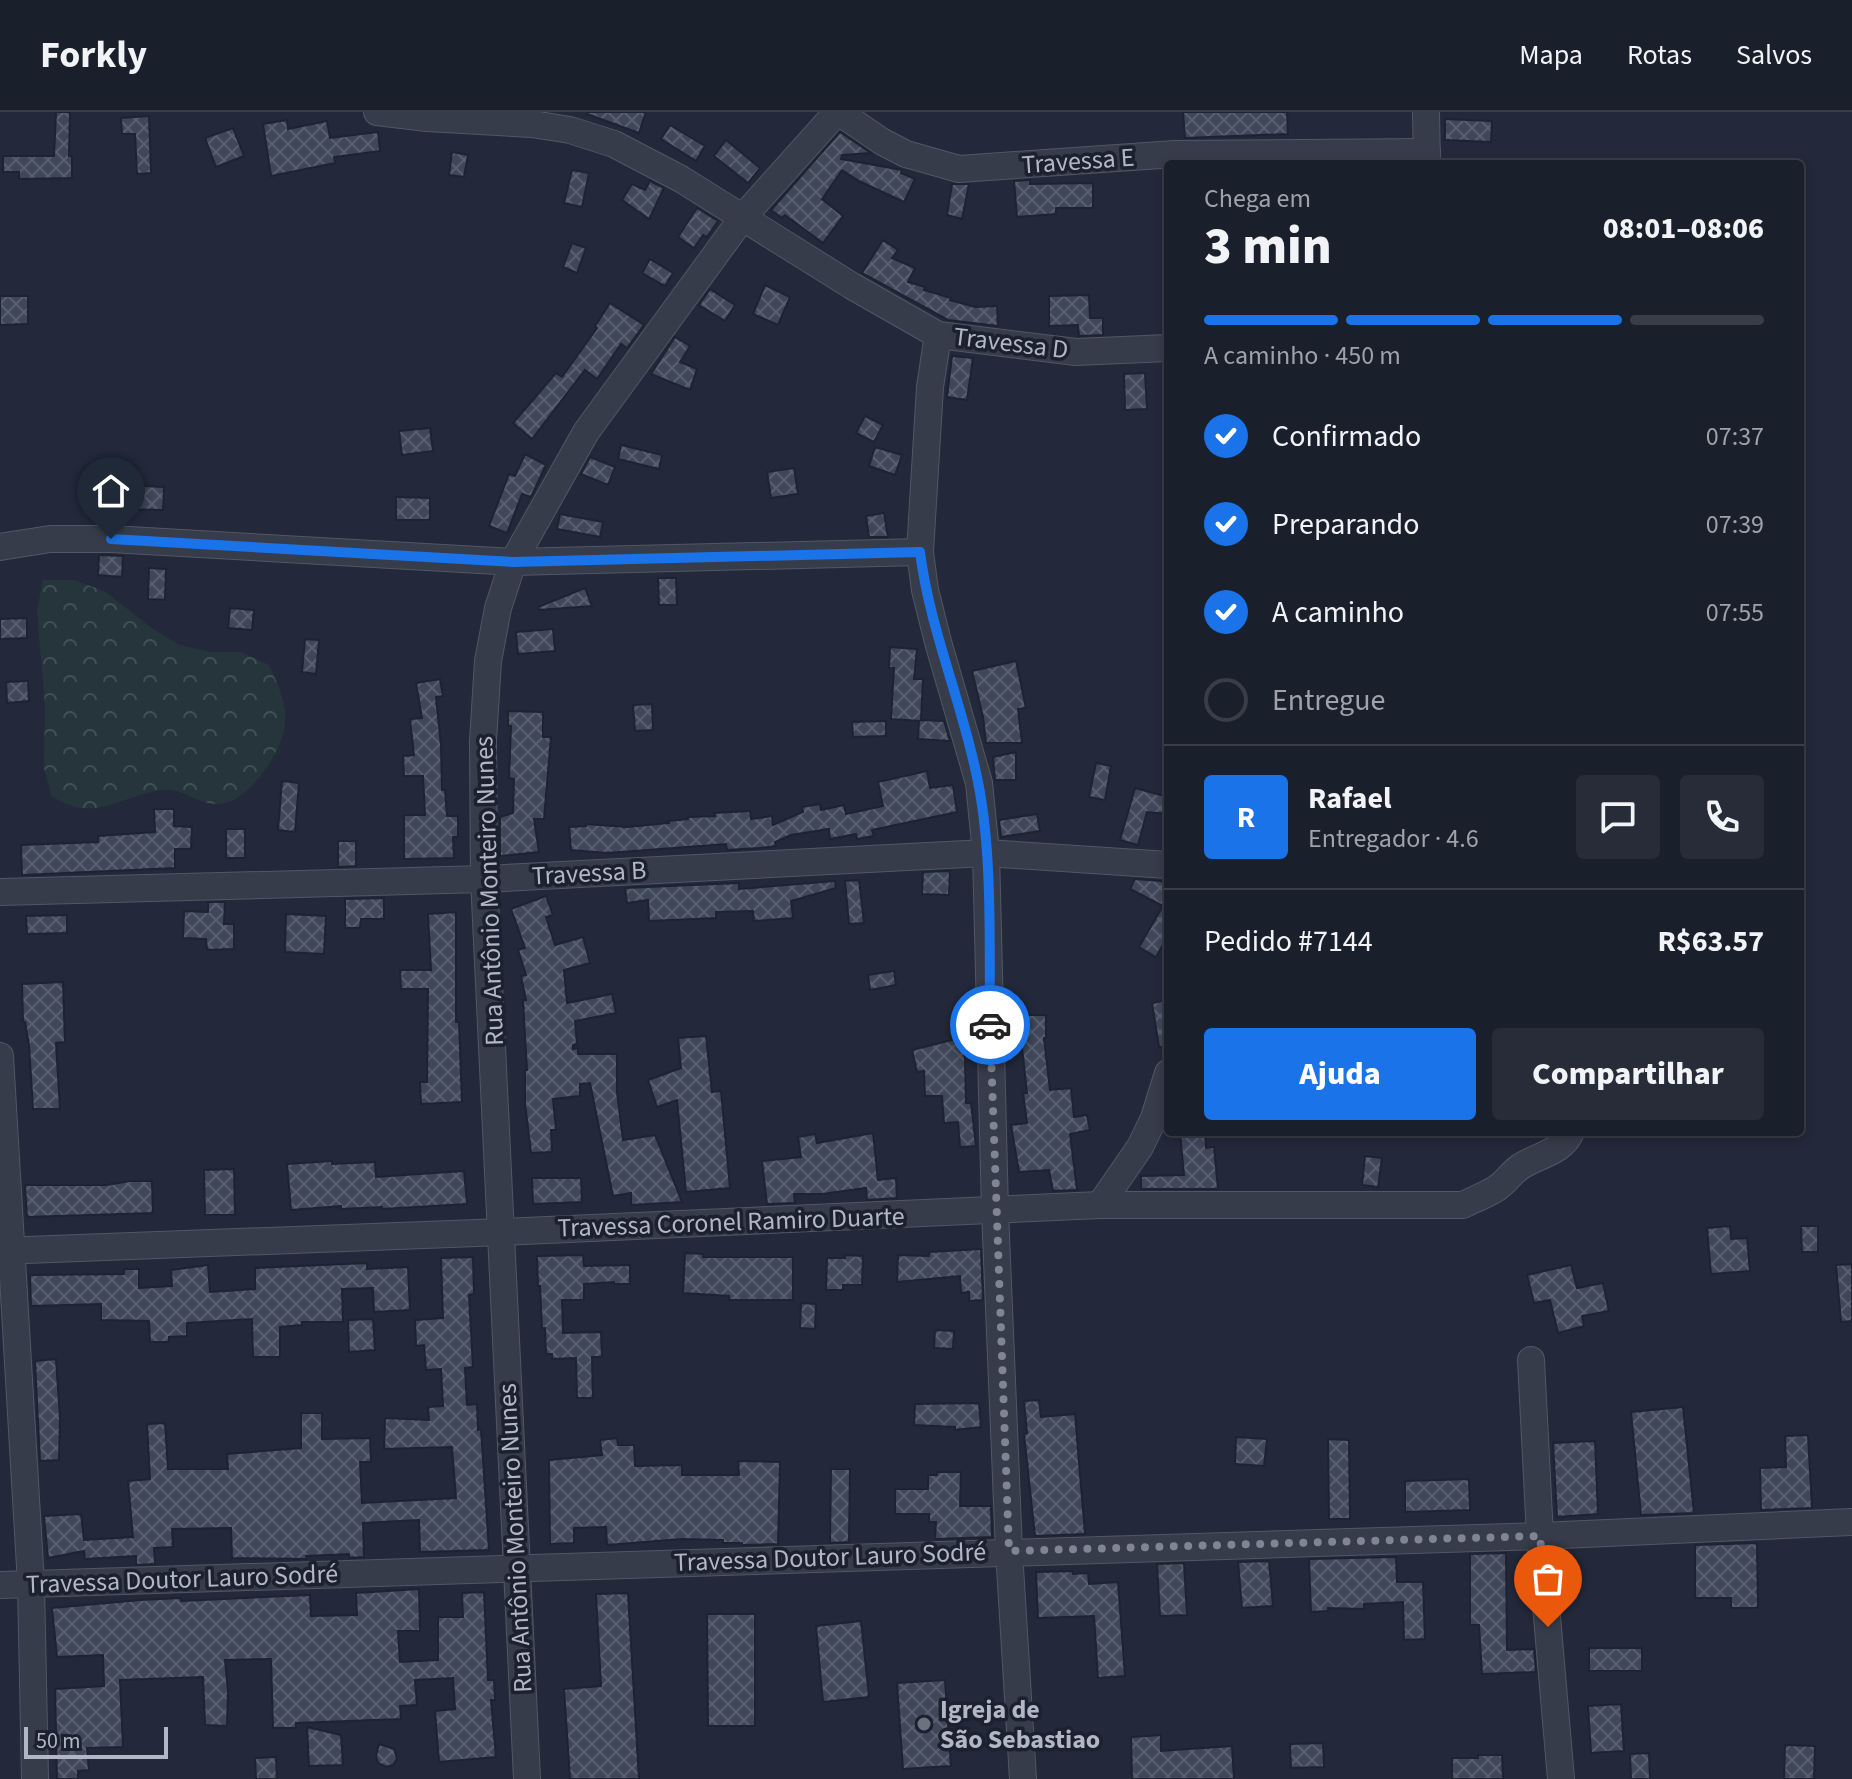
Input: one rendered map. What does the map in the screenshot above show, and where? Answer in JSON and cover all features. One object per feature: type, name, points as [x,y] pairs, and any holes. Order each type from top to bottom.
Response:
[{"type":"street","name":"Travessa D","points":[[377,112],[532,124],[570,130],[614,144],[681,179],[852,286],[938,335],[1076,352],[1164,348]]},
{"type":"street","name":"Travessa E","points":[[838,112],[906,154],[959,169],[1175,154],[1427,158]]},
{"type":"street","name":"Rua Antônio Monteiro Nunes","points":[[527,1779],[484,879],[483,741],[488,661],[498,608],[513,562],[586,432],[743,217],[838,112]]},
{"type":"street","points":[[1426,112],[1427,158]]},
{"type":"street","points":[[938,335],[930,387],[920,552],[925,590],[938,642],[979,783],[986,853],[995,1211],[1009,1551],[1023,1779]]},
{"type":"street","points":[[0,547],[50,539],[111,539],[513,562],[920,552]]},
{"type":"street","name":"Travessa B","points":[[0,892],[484,879],[986,853],[1164,865]]},
{"type":"street","points":[[0,1056],[6,1251],[31,1584],[35,1779]]},
{"type":"street","points":[[1100,1205],[1140,1147],[1154,1118],[1164,1086]]},
{"type":"street","name":"Travessa Coronel Ramiro Duarte","points":[[6,1251],[1100,1205],[1463,1205],[1500,1187],[1513,1172],[1534,1158],[1554,1151],[1569,1136]]},
{"type":"street","points":[[1531,1360],[1540,1536],[1561,1779]]},
{"type":"street","name":"Travessa Doutor Lauro Sodré","points":[[0,1585],[1540,1536],[1852,1522]]},
{"type":"green space","points":[[43,580],[74,580],[104,591],[153,629],[180,645],[210,652],[241,652],[269,665],[283,700],[285,723],[279,745],[258,779],[240,796],[223,804],[172,790],[150,792],[92,808],[81,808],[52,797],[44,768],[45,705],[37,611]]},
{"type":"building","points":[[56,112],[70,112],[72,178],[19,179],[19,172],[3,172],[3,156],[54,156]]},
{"type":"building","points":[[588,112],[646,112],[639,133]]},
{"type":"building","points":[[1183,112],[1287,112],[1288,134],[1185,138]]},
{"type":"building","points":[[149,116],[151,173],[137,174],[135,134],[122,134],[121,118]]},
{"type":"building","points":[[1445,119],[1492,121],[1491,142],[1445,140]]},
{"type":"building","points":[[287,120],[288,129],[327,121],[330,138],[378,132],[380,151],[334,157],[335,163],[271,176],[263,124]]},
{"type":"building","points":[[670,125],[705,146],[696,161],[661,139]]},
{"type":"building","points":[[233,128],[244,156],[216,167],[205,138]]},
{"type":"building","points":[[840,132],[871,153],[842,155],[841,159],[902,170],[901,173],[915,179],[904,202],[842,170],[822,199],[843,216],[823,243],[785,215],[782,218],[771,210]]},
{"type":"building","points":[[726,140],[760,168],[748,183],[714,156]]},
{"type":"building","points":[[452,152],[468,155],[464,177],[449,175]]},
{"type":"building","points":[[572,170],[589,173],[582,207],[564,203]]},
{"type":"building","points":[[1030,180],[1030,184],[1093,183],[1093,208],[1056,208],[1056,214],[1017,217],[1014,181]]},
{"type":"building","points":[[650,181],[664,188],[649,219],[622,200],[632,184],[645,190]]},
{"type":"building","points":[[952,184],[969,184],[962,219],[947,215]]},
{"type":"building","points":[[697,208],[718,221],[707,237],[703,235],[694,248],[678,237]]},
{"type":"building","points":[[883,240],[898,250],[892,258],[915,268],[908,282],[975,307],[997,306],[998,326],[948,320],[862,273]]},
{"type":"building","points":[[572,243],[586,248],[577,273],[563,267]]},
{"type":"building","points":[[650,259],[673,273],[665,286],[642,273]]},
{"type":"building","points":[[765,285],[790,297],[778,325],[753,314]]},
{"type":"building","points":[[710,289],[735,305],[725,321],[699,305]]},
{"type":"building","points":[[1089,295],[1090,318],[1103,318],[1103,335],[1079,336],[1078,325],[1049,326],[1049,296]]},
{"type":"building","points":[[0,296],[28,296],[28,324],[0,325]]},
{"type":"building","points":[[610,303],[644,325],[627,348],[621,344],[597,379],[585,370],[532,439],[513,423],[556,373],[562,377],[597,328],[595,326]]},
{"type":"building","points":[[675,337],[690,346],[680,362],[697,369],[690,390],[651,374]]},
{"type":"building","points":[[952,356],[973,358],[967,400],[947,397]]},
{"type":"building","points":[[1145,373],[1147,409],[1125,410],[1124,374]]},
{"type":"building","points":[[865,416],[883,425],[874,442],[856,433]]},
{"type":"building","points":[[430,428],[433,451],[402,455],[399,431]]},
{"type":"building","points":[[621,445],[662,455],[659,469],[618,459]]},
{"type":"building","points":[[875,447],[902,455],[895,475],[869,466]]},
{"type":"building","points":[[525,454],[546,465],[531,497],[522,494],[507,533],[489,526],[509,474],[515,476]]},
{"type":"building","points":[[590,457],[615,467],[608,485],[581,474]]},
{"type":"building","points":[[794,468],[798,494],[771,498],[767,472]]},
{"type":"building","points":[[123,485],[164,487],[163,510],[124,509]]},
{"type":"building","points":[[396,497],[430,498],[430,520],[396,520]]},
{"type":"building","points":[[884,513],[888,537],[869,537],[866,516]]},
{"type":"building","points":[[560,514],[603,522],[600,537],[557,529]]},
{"type":"building","points":[[99,555],[123,556],[122,577],[98,575]]},
{"type":"building","points":[[149,568],[166,569],[165,600],[148,599]]},
{"type":"building","points":[[658,578],[676,578],[677,605],[659,605]]},
{"type":"building","points":[[585,588],[592,606],[539,610],[538,607]]},
{"type":"building","points":[[230,608],[254,610],[252,630],[228,628]]},
{"type":"building","points":[[27,618],[27,638],[0,639],[0,619]]},
{"type":"building","points":[[553,629],[555,651],[518,654],[516,632]]},
{"type":"building","points":[[305,639],[319,640],[316,674],[302,672]]},
{"type":"building","points":[[890,647],[917,649],[914,679],[923,679],[921,720],[944,721],[950,741],[918,739],[919,721],[891,719],[894,668],[889,668]]},
{"type":"building","points":[[1016,661],[1026,708],[1018,709],[1022,743],[986,743],[972,671]]},
{"type":"building","points":[[440,679],[443,696],[436,697],[442,790],[445,790],[447,816],[458,816],[458,837],[453,837],[454,858],[404,859],[404,815],[425,815],[423,776],[404,776],[403,756],[414,755],[410,719],[422,718],[416,683]]},
{"type":"building","points":[[28,681],[29,701],[7,703],[6,682]]},
{"type":"building","points":[[652,704],[653,730],[635,731],[633,705]]},
{"type":"building","points":[[508,711],[543,712],[543,737],[551,737],[544,819],[534,819],[539,852],[500,856],[500,817],[513,813],[514,779],[509,778],[511,726],[508,726]]},
{"type":"building","points":[[886,721],[886,736],[853,737],[852,722]]},
{"type":"building","points":[[1016,752],[1016,780],[995,780],[993,757]]},
{"type":"building","points":[[1096,763],[1111,766],[1105,800],[1089,797]]},
{"type":"building","points":[[927,771],[930,788],[953,785],[957,812],[872,830],[874,836],[857,839],[856,834],[830,839],[829,829],[791,835],[775,842],[776,846],[759,848],[727,850],[726,844],[607,853],[571,850],[569,827],[586,824],[627,827],[715,816],[714,813],[750,811],[751,819],[772,816],[773,825],[803,812],[802,807],[820,804],[821,810],[844,805],[846,814],[883,806],[878,782]]},
{"type":"building","points":[[282,781],[299,783],[295,832],[278,830]]},
{"type":"building","points":[[1135,788],[1164,796],[1164,814],[1147,812],[1138,845],[1120,840]]},
{"type":"building","points":[[154,809],[174,809],[174,826],[192,827],[191,849],[175,849],[175,868],[22,875],[21,845],[98,842],[98,836],[155,832]]},
{"type":"building","points":[[1037,814],[1040,831],[1001,837],[999,820]]},
{"type":"building","points":[[226,829],[245,829],[245,858],[226,858]]},
{"type":"building","points":[[338,841],[356,841],[356,866],[338,867]]},
{"type":"building","points":[[950,871],[949,895],[922,894],[923,872]]},
{"type":"building","points":[[1135,879],[1164,882],[1164,943],[1156,957],[1139,947],[1163,906],[1130,889]]},
{"type":"building","points":[[859,880],[864,923],[849,924],[845,881]]},
{"type":"building","points":[[835,881],[836,888],[791,901],[793,918],[754,921],[753,911],[716,912],[716,918],[649,921],[648,900],[627,903],[625,888],[739,883],[739,889]]},
{"type":"building","points":[[546,896],[553,915],[546,917],[555,945],[583,937],[590,963],[564,970],[567,1003],[612,994],[616,1013],[575,1021],[577,1044],[573,1045],[573,1049],[578,1048],[578,1054],[617,1054],[617,1092],[623,1140],[655,1135],[682,1202],[631,1205],[631,1193],[613,1196],[590,1083],[580,1084],[580,1096],[553,1099],[556,1130],[551,1130],[552,1152],[531,1153],[525,1103],[527,1070],[523,1000],[526,1000],[521,976],[526,975],[518,950],[525,948],[511,909]]},
{"type":"building","points":[[384,898],[384,919],[361,919],[360,928],[345,928],[345,899]]},
{"type":"building","points":[[208,902],[225,902],[224,924],[234,924],[234,949],[207,950],[206,939],[183,938],[184,911],[208,912]]},
{"type":"building","points":[[456,912],[456,1022],[459,1022],[462,1102],[421,1104],[420,1082],[427,1082],[428,989],[401,989],[400,970],[431,970],[428,914]]},
{"type":"building","points":[[286,914],[326,916],[324,954],[285,952]]},
{"type":"building","points":[[67,915],[67,933],[27,934],[26,916]]},
{"type":"building","points":[[894,971],[896,985],[870,990],[868,975]]},
{"type":"building","points":[[63,982],[65,1042],[56,1043],[60,1109],[33,1109],[22,984]]},
{"type":"building","points":[[1164,1001],[1164,1046],[1159,1047],[1152,1003]]},
{"type":"building","points":[[1020,1015],[1046,1015],[1044,1038],[1050,1090],[1071,1088],[1074,1117],[1087,1115],[1090,1130],[1070,1134],[1077,1190],[1053,1191],[1049,1170],[1019,1172],[1011,1125],[1027,1123],[1021,1038],[1016,1038]]},
{"type":"building","points":[[706,1036],[712,1092],[721,1091],[730,1188],[686,1192],[677,1100],[657,1107],[648,1080],[681,1068],[678,1038]]},
{"type":"building","points":[[960,1038],[965,1058],[966,1103],[971,1103],[976,1146],[960,1147],[958,1122],[944,1123],[942,1096],[925,1096],[924,1071],[917,1072],[912,1050]]},
{"type":"building","points":[[873,1133],[878,1180],[896,1178],[897,1198],[867,1200],[866,1188],[794,1194],[795,1203],[767,1204],[762,1161],[801,1157],[798,1137],[815,1134],[817,1143]]},
{"type":"building","points":[[1180,1136],[1205,1136],[1206,1148],[1214,1147],[1218,1189],[1141,1189],[1141,1176],[1184,1175]]},
{"type":"building","points":[[1365,1156],[1382,1158],[1378,1187],[1362,1185]]},
{"type":"building","points":[[332,1161],[332,1164],[375,1162],[376,1177],[464,1171],[467,1204],[291,1210],[287,1164]]},
{"type":"building","points":[[234,1169],[235,1215],[205,1215],[204,1170]]},
{"type":"building","points":[[532,1178],[581,1178],[582,1202],[533,1204]]},
{"type":"building","points":[[152,1181],[153,1213],[27,1217],[25,1185],[107,1185]]},
{"type":"building","points":[[1730,1226],[1731,1239],[1747,1238],[1750,1271],[1711,1274],[1707,1228]]},
{"type":"building","points":[[1801,1226],[1818,1226],[1818,1252],[1802,1252]]},
{"type":"building","points":[[981,1249],[983,1300],[969,1301],[969,1292],[961,1293],[960,1276],[897,1282],[898,1255],[929,1256],[929,1252]]},
{"type":"building","points":[[685,1253],[703,1254],[703,1257],[793,1257],[793,1300],[729,1300],[729,1296],[683,1293]]},
{"type":"building","points":[[583,1255],[584,1266],[630,1265],[630,1284],[584,1284],[584,1300],[562,1300],[563,1333],[601,1332],[602,1357],[592,1357],[593,1398],[577,1398],[576,1358],[552,1359],[552,1354],[546,1354],[538,1286],[537,1256]]},
{"type":"building","points":[[845,1255],[863,1256],[862,1285],[843,1285],[843,1290],[826,1290],[827,1258],[845,1258]]},
{"type":"building","points":[[473,1257],[474,1294],[469,1295],[473,1367],[465,1368],[467,1405],[477,1404],[478,1430],[481,1429],[489,1550],[420,1552],[419,1520],[363,1523],[364,1557],[349,1558],[349,1554],[306,1556],[307,1559],[232,1558],[231,1528],[172,1529],[173,1547],[154,1548],[155,1564],[136,1565],[136,1556],[85,1559],[84,1551],[48,1558],[44,1516],[81,1514],[84,1540],[133,1537],[128,1481],[150,1479],[147,1424],[165,1423],[168,1469],[228,1469],[227,1454],[301,1448],[301,1413],[322,1413],[322,1439],[370,1438],[371,1462],[360,1462],[362,1503],[456,1498],[452,1447],[384,1449],[385,1418],[429,1420],[428,1407],[443,1406],[441,1369],[426,1370],[424,1345],[416,1346],[415,1320],[443,1318],[441,1258]]},
{"type":"building","points":[[367,1263],[367,1269],[408,1267],[410,1310],[374,1312],[373,1288],[342,1289],[343,1322],[302,1322],[302,1325],[280,1327],[280,1357],[253,1357],[252,1319],[187,1323],[187,1336],[169,1337],[169,1342],[150,1342],[149,1321],[101,1320],[101,1304],[31,1306],[30,1275],[124,1274],[124,1269],[139,1269],[139,1288],[172,1286],[171,1270],[208,1265],[210,1292],[255,1289],[255,1268]]},
{"type":"building","points":[[1852,1264],[1852,1321],[1841,1322],[1836,1265]]},
{"type":"building","points":[[1571,1265],[1577,1288],[1603,1283],[1609,1311],[1582,1316],[1584,1326],[1558,1333],[1550,1300],[1534,1303],[1527,1275]]},
{"type":"building","points":[[801,1303],[816,1304],[815,1329],[800,1328]]},
{"type":"building","points":[[373,1319],[375,1350],[349,1352],[348,1320]]},
{"type":"building","points":[[935,1330],[954,1331],[953,1349],[934,1348]]},
{"type":"building","points":[[56,1359],[59,1460],[40,1461],[35,1361]]},
{"type":"building","points":[[1039,1400],[1041,1417],[1075,1414],[1085,1534],[1035,1536],[1024,1434],[1027,1433],[1024,1401]]},
{"type":"building","points":[[979,1403],[981,1427],[955,1430],[955,1427],[914,1425],[915,1404]]},
{"type":"building","points":[[1683,1407],[1694,1513],[1641,1515],[1631,1412]]},
{"type":"building","points":[[1808,1435],[1812,1508],[1761,1510],[1760,1468],[1786,1467],[1785,1436]]},
{"type":"building","points":[[1236,1437],[1267,1439],[1264,1466],[1235,1464]]},
{"type":"building","points":[[617,1438],[618,1445],[634,1445],[635,1466],[682,1465],[682,1475],[739,1475],[738,1461],[780,1462],[778,1544],[742,1545],[723,1543],[723,1540],[682,1539],[607,1545],[606,1527],[574,1528],[574,1543],[550,1544],[549,1460],[602,1455],[600,1440]]},
{"type":"building","points":[[1328,1439],[1349,1440],[1350,1519],[1329,1519]]},
{"type":"building","points":[[1595,1441],[1598,1514],[1557,1517],[1553,1443]]},
{"type":"building","points":[[831,1469],[850,1469],[849,1542],[830,1543]]},
{"type":"building","points":[[937,1472],[961,1472],[960,1506],[991,1506],[992,1537],[935,1539],[936,1522],[929,1522],[929,1514],[895,1514],[895,1489],[928,1489],[928,1475],[937,1475]]},
{"type":"building","points":[[1469,1479],[1470,1510],[1405,1512],[1405,1481]]},
{"type":"building","points":[[1757,1543],[1758,1608],[1731,1608],[1731,1598],[1695,1598],[1695,1545]]},
{"type":"building","points":[[1506,1553],[1507,1650],[1534,1649],[1536,1672],[1482,1674],[1479,1625],[1470,1625],[1470,1554]]},
{"type":"building","points":[[1396,1557],[1397,1582],[1423,1582],[1425,1639],[1404,1640],[1403,1602],[1364,1604],[1364,1609],[1328,1608],[1328,1611],[1311,1612],[1309,1559]]},
{"type":"building","points":[[1269,1561],[1273,1606],[1242,1608],[1238,1562]]},
{"type":"building","points":[[1184,1563],[1187,1615],[1160,1616],[1157,1564]]},
{"type":"building","points":[[1073,1571],[1073,1574],[1088,1573],[1089,1584],[1118,1582],[1125,1676],[1098,1678],[1094,1616],[1038,1618],[1036,1572]]},
{"type":"building","points":[[419,1589],[420,1631],[398,1631],[400,1662],[438,1660],[438,1617],[463,1617],[462,1593],[484,1592],[488,1680],[494,1680],[495,1700],[491,1700],[496,1757],[439,1762],[435,1711],[455,1709],[453,1678],[415,1680],[417,1705],[400,1706],[401,1719],[296,1723],[296,1728],[273,1728],[271,1659],[225,1660],[227,1726],[205,1725],[203,1677],[120,1680],[123,1747],[87,1748],[89,1770],[78,1771],[78,1779],[57,1779],[55,1689],[104,1686],[103,1655],[57,1657],[52,1608],[140,1600],[310,1595],[311,1616],[357,1615],[356,1593]]},
{"type":"building","points":[[628,1593],[639,1779],[570,1779],[564,1689],[601,1686],[596,1594]]},
{"type":"building","points":[[707,1614],[755,1614],[755,1726],[708,1726]]},
{"type":"building","points":[[861,1621],[869,1697],[823,1702],[816,1626]]},
{"type":"building","points":[[1589,1648],[1642,1648],[1642,1671],[1589,1671]]},
{"type":"building","name":"Igreja de São Sebastiao","points":[[945,1680],[951,1766],[903,1769],[897,1683]]},
{"type":"building","points":[[1621,1704],[1624,1751],[1591,1753],[1588,1706]]},
{"type":"building","points":[[307,1727],[341,1735],[343,1765],[309,1766]]},
{"type":"building","points":[[1161,1735],[1161,1751],[1232,1746],[1234,1779],[1132,1779],[1131,1737]]},
{"type":"building","points":[[1323,1743],[1324,1767],[1291,1768],[1290,1744]]},
{"type":"building","points":[[379,1744],[394,1749],[397,1759],[393,1765],[386,1767],[378,1763]]},
{"type":"building","points":[[1785,1745],[1815,1746],[1814,1779],[1784,1779]]},
{"type":"building","points":[[1649,1753],[1650,1779],[1631,1779],[1630,1754]]},
{"type":"building","points":[[1478,1755],[1502,1755],[1503,1779],[1452,1779],[1452,1758],[1478,1758]]},
{"type":"building","points":[[276,1757],[277,1779],[256,1779],[255,1758]]},
{"type":"way so far","points":[[990,1025],[1009,1551],[1540,1536],[1548,1627]]},
{"type":"place","name":"Igreja de São Sebastiao","points":[[924,1724]]},
{"type":"route","points":[[111,539],[513,562],[920,552],[925,590],[938,642],[979,783],[986,853],[990,1025]]}]
